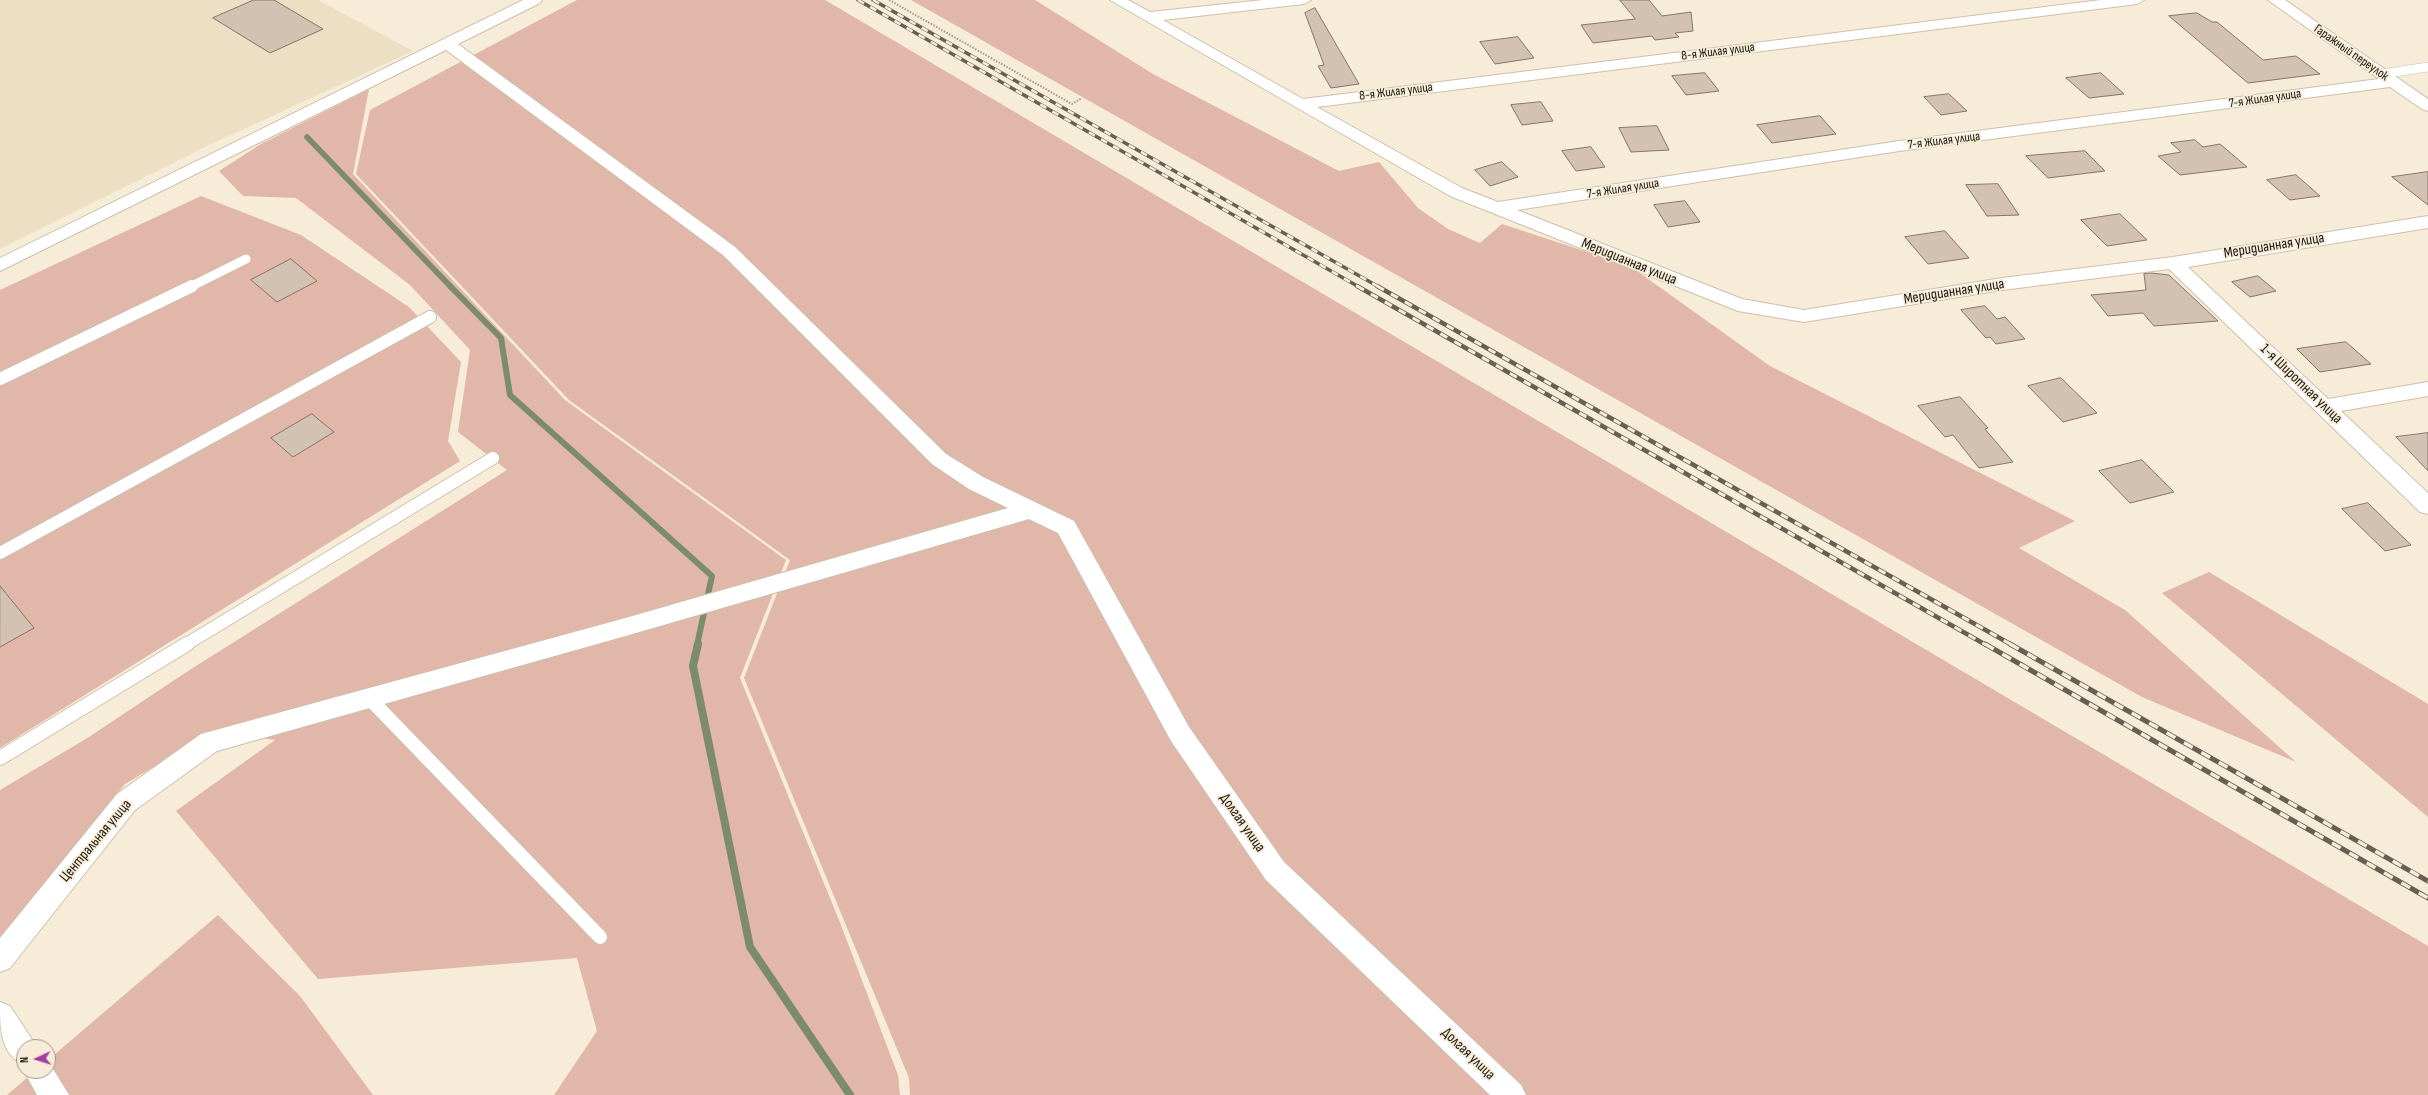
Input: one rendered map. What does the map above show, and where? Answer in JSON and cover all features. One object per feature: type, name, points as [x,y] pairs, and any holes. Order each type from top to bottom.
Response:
[{"type":"street","points":[[0,265],[446,42],[535,0]]},
{"type":"street","name":"Меридианная улица","points":[[1117,0],[1456,192],[1738,305],[1804,316],[2002,284],[2173,263],[2428,222]]},
{"type":"street","points":[[1148,17],[1304,0]]},
{"type":"street","name":"8-я Жилая улица","points":[[1299,104],[2137,0]]},
{"type":"street","name":"Гаражный переулок","points":[[2275,0],[2428,106]]},
{"type":"street","name":"Долгая улица","points":[[446,42],[665,202],[728,251],[810,329],[909,431],[939,459],[976,483],[1066,527],[1180,734],[1275,871],[1511,1095]]},
{"type":"street","name":"7-я Жилая улица","points":[[1496,209],[1900,146],[2387,78]]},
{"type":"street","name":"1-я Широтная улица","points":[[2173,263],[2428,506]]},
{"type":"street","points":[[2323,407],[2428,389]]},
{"type":"street","points":[[369,698],[622,628],[1031,510]]},
{"type":"street","name":"Центральная улица","points":[[0,959],[126,802],[210,742],[369,698]]},
{"type":"street","points":[[0,1016],[16,1039]]},
{"type":"street","points":[[43,1079],[54,1095]]},
{"type":"lane","points":[[2387,78],[2428,66]]},
{"type":"lane","points":[[0,379],[246,259]]},
{"type":"lane","points":[[0,553],[430,317]]},
{"type":"lane","points":[[0,758],[493,458]]},
{"type":"lane","points":[[369,698],[600,938]]},
{"type":"path","points":[[889,0],[1072,104],[1082,98]]},
{"type":"shaded area","points":[[0,0],[318,0],[413,51],[203,148],[0,249]]},
{"type":"shaded area","points":[[577,0],[825,0],[2428,946],[2428,1095],[910,1095],[909,1078],[744,678],[790,560],[569,400],[356,174],[370,110]]},
{"type":"shaded area","points":[[911,0],[1035,0],[1153,74],[1339,171],[1379,162],[1418,208],[1448,229],[1480,243],[1502,224],[1630,266],[1770,366],[2075,521],[2019,548],[2125,610],[2296,762],[2142,697]]},
{"type":"shaded area","points":[[369,89],[353,174],[565,400],[786,560],[740,678],[839,920],[898,1075],[900,1095],[554,1095],[597,1031],[577,958],[318,979],[176,811],[275,740],[212,732],[125,784],[0,939],[0,790],[89,737],[188,671],[507,470],[458,432],[470,350],[410,285],[296,198],[243,196],[219,171],[261,144]]},
{"type":"shaded area","points":[[201,196],[301,235],[409,307],[461,362],[448,441],[460,461],[0,748],[0,290]]},
{"type":"shaded area","points":[[2209,572],[2428,704],[2428,817],[2162,593]]},
{"type":"shaded area","points":[[218,915],[300,996],[373,1095],[7,1095],[26,1079],[56,1079],[56,1053]]},
{"type":"building","points":[[254,0],[274,0],[323,29],[270,53],[213,18]]},
{"type":"building","points":[[1620,0],[1649,0],[1662,16],[1691,12],[1693,31],[1675,33],[1679,37],[1655,40],[1652,36],[1593,43],[1581,25],[1635,19]]},
{"type":"building","points":[[1315,8],[1359,84],[1331,88],[1318,66],[1324,65],[1305,13]]},
{"type":"building","points":[[2197,13],[2212,22],[2217,22],[2263,60],[2296,56],[2320,74],[2248,83],[2169,16]]},
{"type":"building","points":[[1518,37],[1534,58],[1495,64],[1480,42]]},
{"type":"building","points":[[1705,73],[1719,91],[1686,95],[1672,76]]},
{"type":"building","points":[[2101,73],[2124,94],[2089,98],[2066,78]]},
{"type":"building","points":[[1949,94],[1967,111],[1941,115],[1924,97]]},
{"type":"building","points":[[1541,102],[1553,121],[1522,125],[1511,105]]},
{"type":"building","points":[[1820,116],[1836,134],[1772,143],[1757,125]]},
{"type":"building","points":[[1657,126],[1669,150],[1631,152],[1619,128]]},
{"type":"building","points":[[2195,140],[2203,147],[2220,144],[2247,167],[2180,175],[2158,156],[2181,152],[2171,143]]},
{"type":"building","points":[[1591,147],[1605,167],[1576,171],[1562,151]]},
{"type":"building","points":[[2085,151],[2105,171],[2048,178],[2026,156]]},
{"type":"building","points":[[1502,162],[1518,177],[1490,186],[1475,170]]},
{"type":"building","points":[[2428,172],[2428,205],[2392,177]]},
{"type":"building","points":[[2296,175],[2320,196],[2290,200],[2267,180]]},
{"type":"building","points":[[1998,184],[2019,215],[1987,216],[1966,185]]},
{"type":"building","points":[[1685,201],[1700,222],[1668,227],[1654,205]]},
{"type":"building","points":[[2120,214],[2147,240],[2107,246],[2081,220]]},
{"type":"building","points":[[1945,231],[1969,258],[1928,264],[1905,237]]},
{"type":"building","points":[[291,259],[317,281],[277,302],[251,280]]},
{"type":"building","points":[[2151,273],[2169,275],[2218,321],[2154,326],[2143,313],[2108,316],[2091,295],[2146,290],[2144,274]]},
{"type":"building","points":[[2258,276],[2276,291],[2250,297],[2232,282]]},
{"type":"building","points":[[1985,306],[1997,319],[2005,317],[2025,339],[1996,344],[1990,337],[1986,338],[1961,310]]},
{"type":"building","points":[[2346,342],[2371,364],[2320,372],[2297,349]]},
{"type":"building","points":[[2061,378],[2097,413],[2063,422],[2028,386]]},
{"type":"building","points":[[1960,397],[1988,428],[1985,429],[2013,462],[1979,468],[1953,435],[1945,437],[1918,406]]},
{"type":"building","points":[[312,414],[334,432],[293,457],[271,438]]},
{"type":"building","points":[[2428,433],[2428,471],[2396,437]]},
{"type":"building","points":[[2142,460],[2174,492],[2130,503],[2099,471]]},
{"type":"building","points":[[2368,503],[2411,545],[2385,551],[2342,509]]},
{"type":"building","points":[[0,586],[34,628],[0,647]]},
{"type":"waterway","points":[[307,137],[451,287]]},
{"type":"waterway","points":[[450,286],[501,338],[510,395],[712,576],[697,645]]},
{"type":"waterway","points":[[698,644],[693,666],[750,947],[850,1095]]},
{"type":"railway","points":[[858,0],[1359,287]]},
{"type":"railway","points":[[873,0],[1379,287]]},
{"type":"railway","points":[[1357,286],[1986,645]]},
{"type":"railway","points":[[1377,286],[2012,645]]},
{"type":"railway","points":[[1985,644],[2428,898]]},
{"type":"railway","points":[[2010,644],[2428,881]]}]
